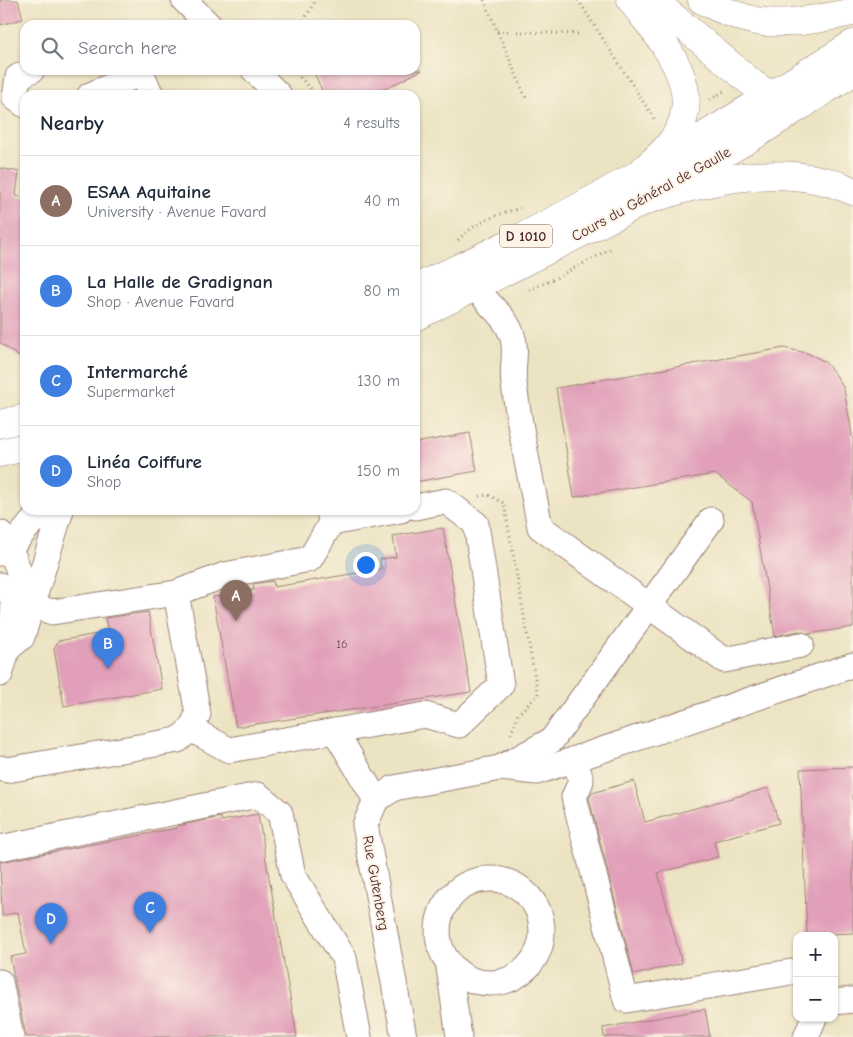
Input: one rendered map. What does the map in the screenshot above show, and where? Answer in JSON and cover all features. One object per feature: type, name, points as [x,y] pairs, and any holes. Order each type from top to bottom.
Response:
[{"type":"main road","points":[[631,0],[671,54],[683,76],[686,92],[685,108],[677,132],[639,190]]},
{"type":"main road","points":[[653,0],[744,77],[772,96],[804,104]]},
{"type":"main road","points":[[702,0],[720,10],[757,21],[792,21],[853,12]]},
{"type":"main road","name":"Cours du Général de Gaulle","points":[[420,286],[557,221],[639,190],[772,96],[853,44]]},
{"type":"main road","name":"Cours du Général de Gaulle","points":[[420,316],[477,287],[639,190],[804,104],[853,72]]},
{"type":"main road","points":[[639,190],[684,187],[746,176],[803,176],[838,184],[853,191]]},
{"type":"main road","points":[[0,424],[20,419]]},
{"type":"main road","points":[[0,453],[20,448]]},
{"type":"street","points":[[184,0],[204,20]]},
{"type":"street","points":[[20,101],[14,98],[18,77],[22,75]]},
{"type":"street","points":[[259,75],[274,90]]},
{"type":"street","points":[[107,90],[144,79]]},
{"type":"street","points":[[477,287],[482,297],[492,304],[503,317],[512,336],[515,353],[513,382],[540,527],[724,660],[801,645]]},
{"type":"street","points":[[191,729],[229,750],[425,716],[459,725],[501,684],[476,524],[446,501],[420,506]]},
{"type":"street","points":[[38,515],[17,540],[3,544],[31,605],[52,612],[176,593],[225,575],[310,559],[330,517],[350,515]]},
{"type":"street","points":[[9,648],[22,637],[59,515]]},
{"type":"street","points":[[500,768],[552,740],[711,520]]},
{"type":"street","points":[[0,585],[10,595],[15,605],[9,648],[0,674]]},
{"type":"street","points":[[0,768],[7,770],[178,740],[191,729],[198,714],[176,593]]},
{"type":"street","points":[[335,731],[376,800],[394,788],[500,768],[537,772],[853,665]]},
{"type":"street","points":[[575,759],[581,781],[574,797],[626,1000],[793,972]]},
{"type":"street","points":[[0,848],[258,795],[280,813],[293,874],[344,958],[359,1037]]},
{"type":"street","name":"Rue Gutenberg","points":[[376,800],[365,825],[404,1037]]},
{"type":"street","points":[[448,961],[460,974],[468,978],[495,983],[512,978],[527,968],[537,953],[542,936],[540,918],[533,901],[522,889],[507,882],[491,879],[475,881],[460,888],[449,900],[441,914],[438,930],[440,946],[448,961],[459,1037]]},
{"type":"street","points":[[0,982],[11,1037]]},
{"type":"street","points":[[838,1002],[853,1000]]},
{"type":"street","points":[[806,1037],[812,1022]]},
{"type":"path","points":[[304,20],[316,0]]},
{"type":"path","points":[[484,0],[527,100]]},
{"type":"path","points":[[578,0],[658,125]]},
{"type":"path","points":[[497,31],[580,34]]},
{"type":"path","points":[[297,75],[310,90]]},
{"type":"path","points":[[652,115],[702,104],[744,77]]},
{"type":"building","points":[[0,0],[18,0],[23,19],[0,25]]},
{"type":"building","points":[[315,75],[412,75],[383,90],[322,90]]},
{"type":"building","points":[[0,168],[19,172],[16,196],[20,196],[20,357],[0,343]]},
{"type":"building","points":[[784,348],[807,353],[824,361],[836,375],[844,389],[853,440],[853,627],[809,634],[799,631],[775,636],[752,502],[715,474],[574,497],[556,388]]},
{"type":"building","points":[[470,433],[477,471],[420,481],[420,442]]},
{"type":"building","points":[[443,528],[471,692],[236,727],[213,597],[254,590],[253,584],[273,581],[274,587],[381,569],[380,559],[396,557],[393,536]]},
{"type":"building","points":[[148,612],[162,689],[64,706],[54,649],[58,641],[108,632],[105,618]]},
{"type":"building","points":[[853,767],[853,933],[807,932],[800,769]]},
{"type":"building","points":[[634,781],[645,822],[768,788],[779,823],[714,841],[718,857],[658,873],[682,963],[634,975],[589,798],[592,793]]},
{"type":"building","points":[[258,814],[297,1037],[26,1037],[10,957],[26,954],[18,912],[2,916],[0,862],[177,828],[177,826],[221,817],[221,821]]},
{"type":"building","points":[[705,1009],[710,1037],[604,1037],[603,1028]]},
{"type":"place","name":"ESAA Aquitaine","points":[[236,621]]},
{"type":"place","name":"La Halle de Gradignan","points":[[108,669]]},
{"type":"place","name":"Intermarché","points":[[150,933]]},
{"type":"place","name":"Linéa Coiffure","points":[[51,944]]}]
